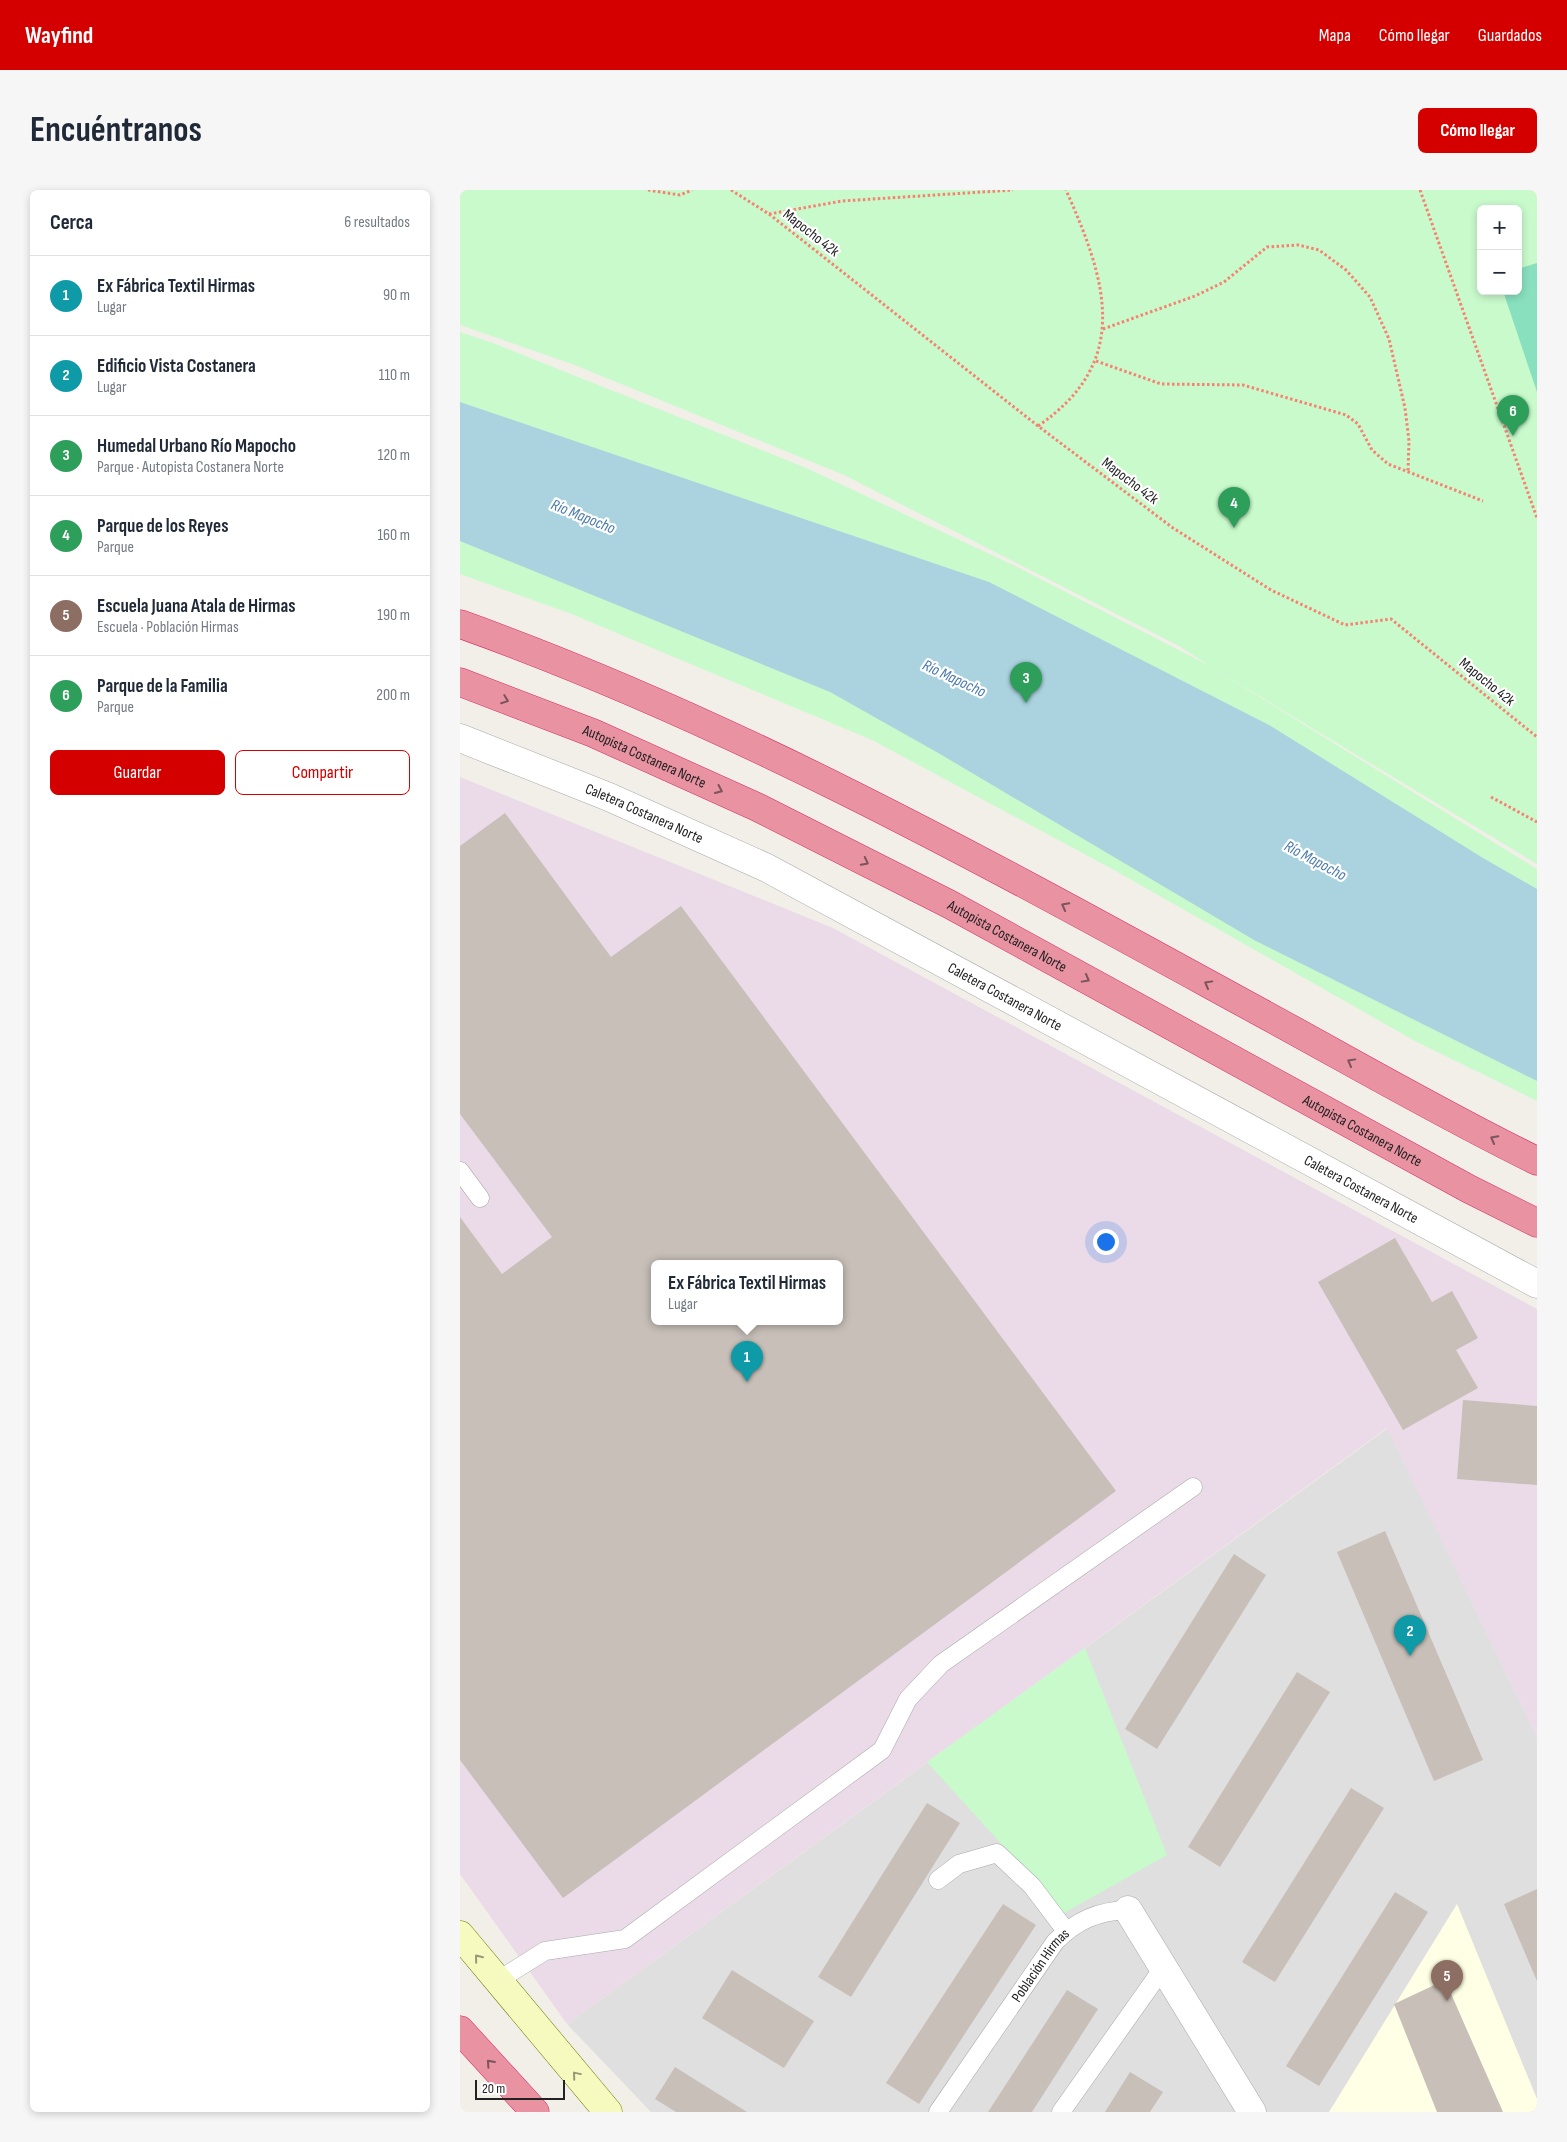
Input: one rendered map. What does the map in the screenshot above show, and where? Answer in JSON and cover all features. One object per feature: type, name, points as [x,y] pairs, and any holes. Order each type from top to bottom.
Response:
[{"type":"highway","points":[[460,624],[651,700],[854,795],[1537,1161]]},
{"type":"highway","name":"Autopista Costanera Norte","points":[[460,682],[594,733],[774,815],[949,904],[1470,1189],[1537,1223]]},
{"type":"highway","points":[[460,2030],[535,2112]]},
{"type":"main road","points":[[460,1935],[608,2112]]},
{"type":"street","name":"Caletera Costanera Norte","points":[[460,738],[609,797],[767,868],[1537,1284]]},
{"type":"street","name":"Población Hirmas","points":[[1128,1910],[1252,2112]]},
{"type":"lane","points":[[460,1171],[480,1198]]},
{"type":"lane","points":[[497,1981],[545,1951],[625,1939],[882,1750],[908,1699],[941,1664],[1193,1487]]},
{"type":"lane","points":[[938,1880],[959,1864],[998,1854],[1032,1886],[1066,1930]]},
{"type":"lane","name":"Población Hirmas","points":[[938,2112],[1055,1942],[1066,1930],[1095,1914],[1128,1910]]},
{"type":"lane","points":[[1061,2112],[1163,1968]]},
{"type":"path","points":[[648,190],[680,195],[692,190]]},
{"type":"path","name":"Mapocho 42k","points":[[731,190],[769,214],[1038,426],[1173,528],[1270,590],[1345,625],[1392,618],[1537,737]]},
{"type":"path","points":[[769,214],[842,201],[1013,190]]},
{"type":"path","points":[[1038,426],[1059,411],[1086,381],[1096,361],[1104,317],[1100,287],[1085,234],[1066,190]]},
{"type":"path","points":[[1420,190],[1537,518]]},
{"type":"path","points":[[1102,330],[1195,296],[1224,282],[1268,248],[1298,245],[1319,250],[1346,270],[1370,297],[1389,339],[1405,408],[1409,441],[1408,471]]},
{"type":"path","points":[[1096,361],[1161,384],[1243,385],[1346,415],[1358,424],[1372,450],[1388,464],[1483,501]]},
{"type":"path","points":[[1491,797],[1537,822]]},
{"type":"shaded area","points":[[460,777],[833,928],[1537,1309],[1537,1737],[1387,1428],[567,2024],[460,1874]]},
{"type":"shaded area","points":[[1388,1428],[1537,1737],[1537,2112],[651,2112],[567,2024]]},
{"type":"shaded area","points":[[1457,1904],[1537,2099],[1537,2112],[1329,2112]]},
{"type":"green space","points":[[460,190],[1537,190],[1537,864],[1211,667],[1537,869],[1537,1101],[1415,1041],[1114,870],[872,740],[569,613],[460,574],[460,332],[493,343],[804,467],[1013,565],[1210,666],[1179,646],[844,475],[572,364],[460,325]]},
{"type":"green space","points":[[1537,263],[1537,392],[1504,295],[1522,295],[1522,268]]},
{"type":"green space","points":[[1085,1648],[1167,1855],[1064,1913],[927,1762]]},
{"type":"water","name":"Río Mapocho","points":[[460,402],[989,582],[1269,725],[1483,858],[1537,889],[1537,1081],[1254,940],[940,754],[830,692],[460,541]]},
{"type":"building","points":[[505,813],[611,957],[681,906],[1116,1491],[563,1898],[460,1760],[460,1217],[502,1274],[552,1237],[460,1114],[460,846]]},
{"type":"building","points":[[1395,1238],[1432,1302],[1452,1291],[1478,1338],[1456,1350],[1478,1388],[1403,1430],[1318,1282]]},
{"type":"building","points":[[1463,1400],[1537,1406],[1537,1485],[1457,1479]]},
{"type":"building","points":[[1385,1531],[1483,1760],[1434,1781],[1337,1552]]},
{"type":"building","points":[[1234,1554],[1266,1575],[1157,1749],[1125,1729]]},
{"type":"building","points":[[1297,1672],[1330,1692],[1220,1867],[1188,1847]]},
{"type":"building","points":[[1351,1788],[1384,1808],[1275,1982],[1242,1962]]},
{"type":"building","points":[[927,1803],[960,1823],[851,1997],[818,1977]]},
{"type":"building","points":[[1537,1889],[1537,1981],[1504,1904]]},
{"type":"building","points":[[1395,1892],[1428,1912],[1319,2086],[1286,2066]]},
{"type":"building","points":[[1003,1904],[1036,1925],[919,2104],[886,2083]]},
{"type":"building","points":[[732,1970],[814,2021],[784,2068],[702,2018]]},
{"type":"building","points":[[1445,1980],[1503,2112],[1437,2112],[1394,2004]]},
{"type":"building","points":[[1067,1990],[1098,2009],[1032,2112],[988,2112]]},
{"type":"building","points":[[675,2067],[747,2112],[676,2112],[655,2099]]},
{"type":"building","points":[[1130,2072],[1163,2092],[1150,2112],[1105,2112]]},
{"type":"place","name":"Parque de la Familia","points":[[1513,436]]},
{"type":"place","name":"Parque de los Reyes","points":[[1234,528]]},
{"type":"place","name":"Humedal Urbano Río Mapocho","points":[[1026,703]]},
{"type":"place","name":"Ex Fábrica Textil Hirmas","points":[[747,1382]]},
{"type":"place","name":"Edificio Vista Costanera","points":[[1410,1656]]},
{"type":"place","name":"Escuela Juana Atala de Hirmas","points":[[1447,2001]]}]
